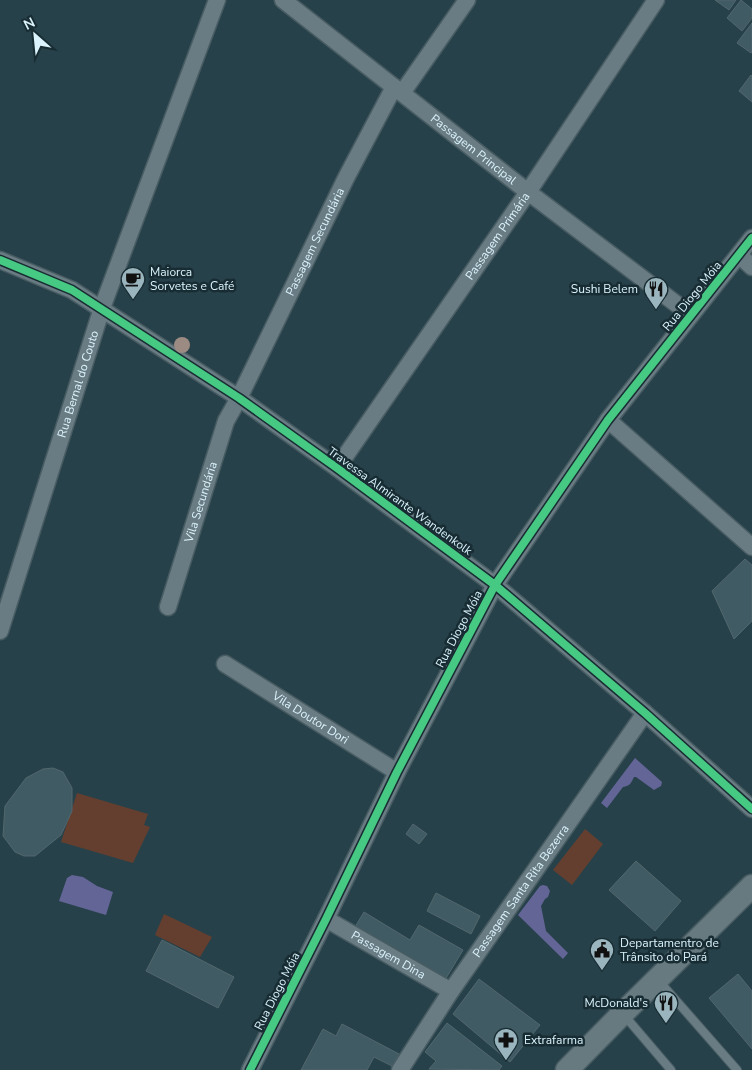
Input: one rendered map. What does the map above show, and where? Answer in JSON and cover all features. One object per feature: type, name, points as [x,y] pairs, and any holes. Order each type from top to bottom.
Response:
[{"type":"main road","points":[[568,1070],[752,886]]},
{"type":"street","name":"Rua Bernal do Couto","points":[[0,631],[102,308],[217,0]]},
{"type":"street","name":"Passagem Principal","points":[[283,0],[528,192],[691,315]]},
{"type":"street","name":"Passagem Secundária","points":[[239,398],[346,178],[398,90],[467,0]]},
{"type":"street","name":"Passagem Primária","points":[[338,468],[528,192],[656,0]]},
{"type":"street","name":"Rua Diogo Móia","points":[[250,1070],[397,772],[495,585],[608,420],[752,238]]},
{"type":"street","points":[[739,255],[752,267]]},
{"type":"street","name":"Travessa Almirante Wandenkolk","points":[[0,260],[72,290],[102,308],[239,398],[338,468],[495,585],[645,713],[752,809]]},
{"type":"street","name":"Vila Secundária","points":[[168,608],[226,421],[239,398]]},
{"type":"street","points":[[608,420],[752,546]]},
{"type":"street","name":"Vila Doutor Dori","points":[[225,664],[397,772]]},
{"type":"street","name":"Passagem Santa Rita Bezerra","points":[[400,1070],[451,991],[645,713]]},
{"type":"street","name":"Passagem Dina","points":[[326,919],[451,991]]},
{"type":"lane","points":[[657,979],[737,1070]]},
{"type":"lane","points":[[623,1013],[671,1070]]},
{"type":"shaded area","points":[[77,793],[148,814],[144,825],[150,827],[133,863],[61,842]]},
{"type":"shaded area","points":[[585,829],[603,844],[572,885],[553,870]]},
{"type":"shaded area","points":[[164,914],[212,937],[200,957],[155,935]]},
{"type":"water","points":[[635,758],[662,782],[661,786],[654,790],[634,777],[630,784],[623,787],[607,808],[601,803]]},
{"type":"water","points":[[72,875],[83,877],[97,886],[113,892],[106,915],[59,901],[67,878]]},
{"type":"water","points":[[540,886],[547,886],[550,891],[541,906],[546,931],[568,953],[563,959],[518,915]]},
{"type":"building","points":[[715,0],[736,0],[729,10]]},
{"type":"building","points":[[741,0],[752,9],[752,18],[742,31],[727,18]]},
{"type":"building","points":[[752,23],[752,52],[751,53],[737,43]]},
{"type":"building","points":[[752,76],[752,102],[739,91]]},
{"type":"building","points":[[745,559],[752,565],[752,621],[734,639],[712,591]]},
{"type":"building","points":[[53,768],[63,772],[72,788],[72,811],[61,835],[35,856],[24,856],[15,852],[3,836],[5,806],[26,778],[43,769]]},
{"type":"building","points":[[413,824],[427,834],[419,844],[406,834]]},
{"type":"building","points":[[636,861],[681,901],[655,931],[609,890]]},
{"type":"building","points":[[436,893],[480,916],[471,934],[427,911]]},
{"type":"building","points":[[364,912],[410,940],[419,925],[463,950],[445,980],[355,927]]},
{"type":"building","points":[[162,940],[234,977],[218,1008],[146,971]]},
{"type":"building","points":[[738,974],[752,991],[752,1049],[709,998]]},
{"type":"building","points":[[479,979],[540,1025],[510,1062],[453,1014]]},
{"type":"building","points":[[447,1023],[502,1066],[499,1070],[429,1069],[436,1061],[425,1052]]},
{"type":"building","points":[[342,1024],[399,1054],[392,1066],[374,1057],[367,1070],[301,1070],[323,1029],[336,1036]]},
{"type":"cycle path","points":[[250,1070],[397,772],[495,585],[608,420],[752,238]]},
{"type":"cycle path","points":[[0,260],[72,290],[239,398],[337,468],[495,585],[645,713],[752,809]]},
{"type":"place","name":"Maiorca Sorvetes e Café","points":[[133,300]]},
{"type":"place","name":"Sushi Belem","points":[[656,310]]},
{"type":"place","name":"Departamentro de Trânsito do Pará","points":[[602,971]]},
{"type":"place","name":"McDonald's","points":[[666,1024]]},
{"type":"place","name":"Extrafarma","points":[[506,1061]]}]
